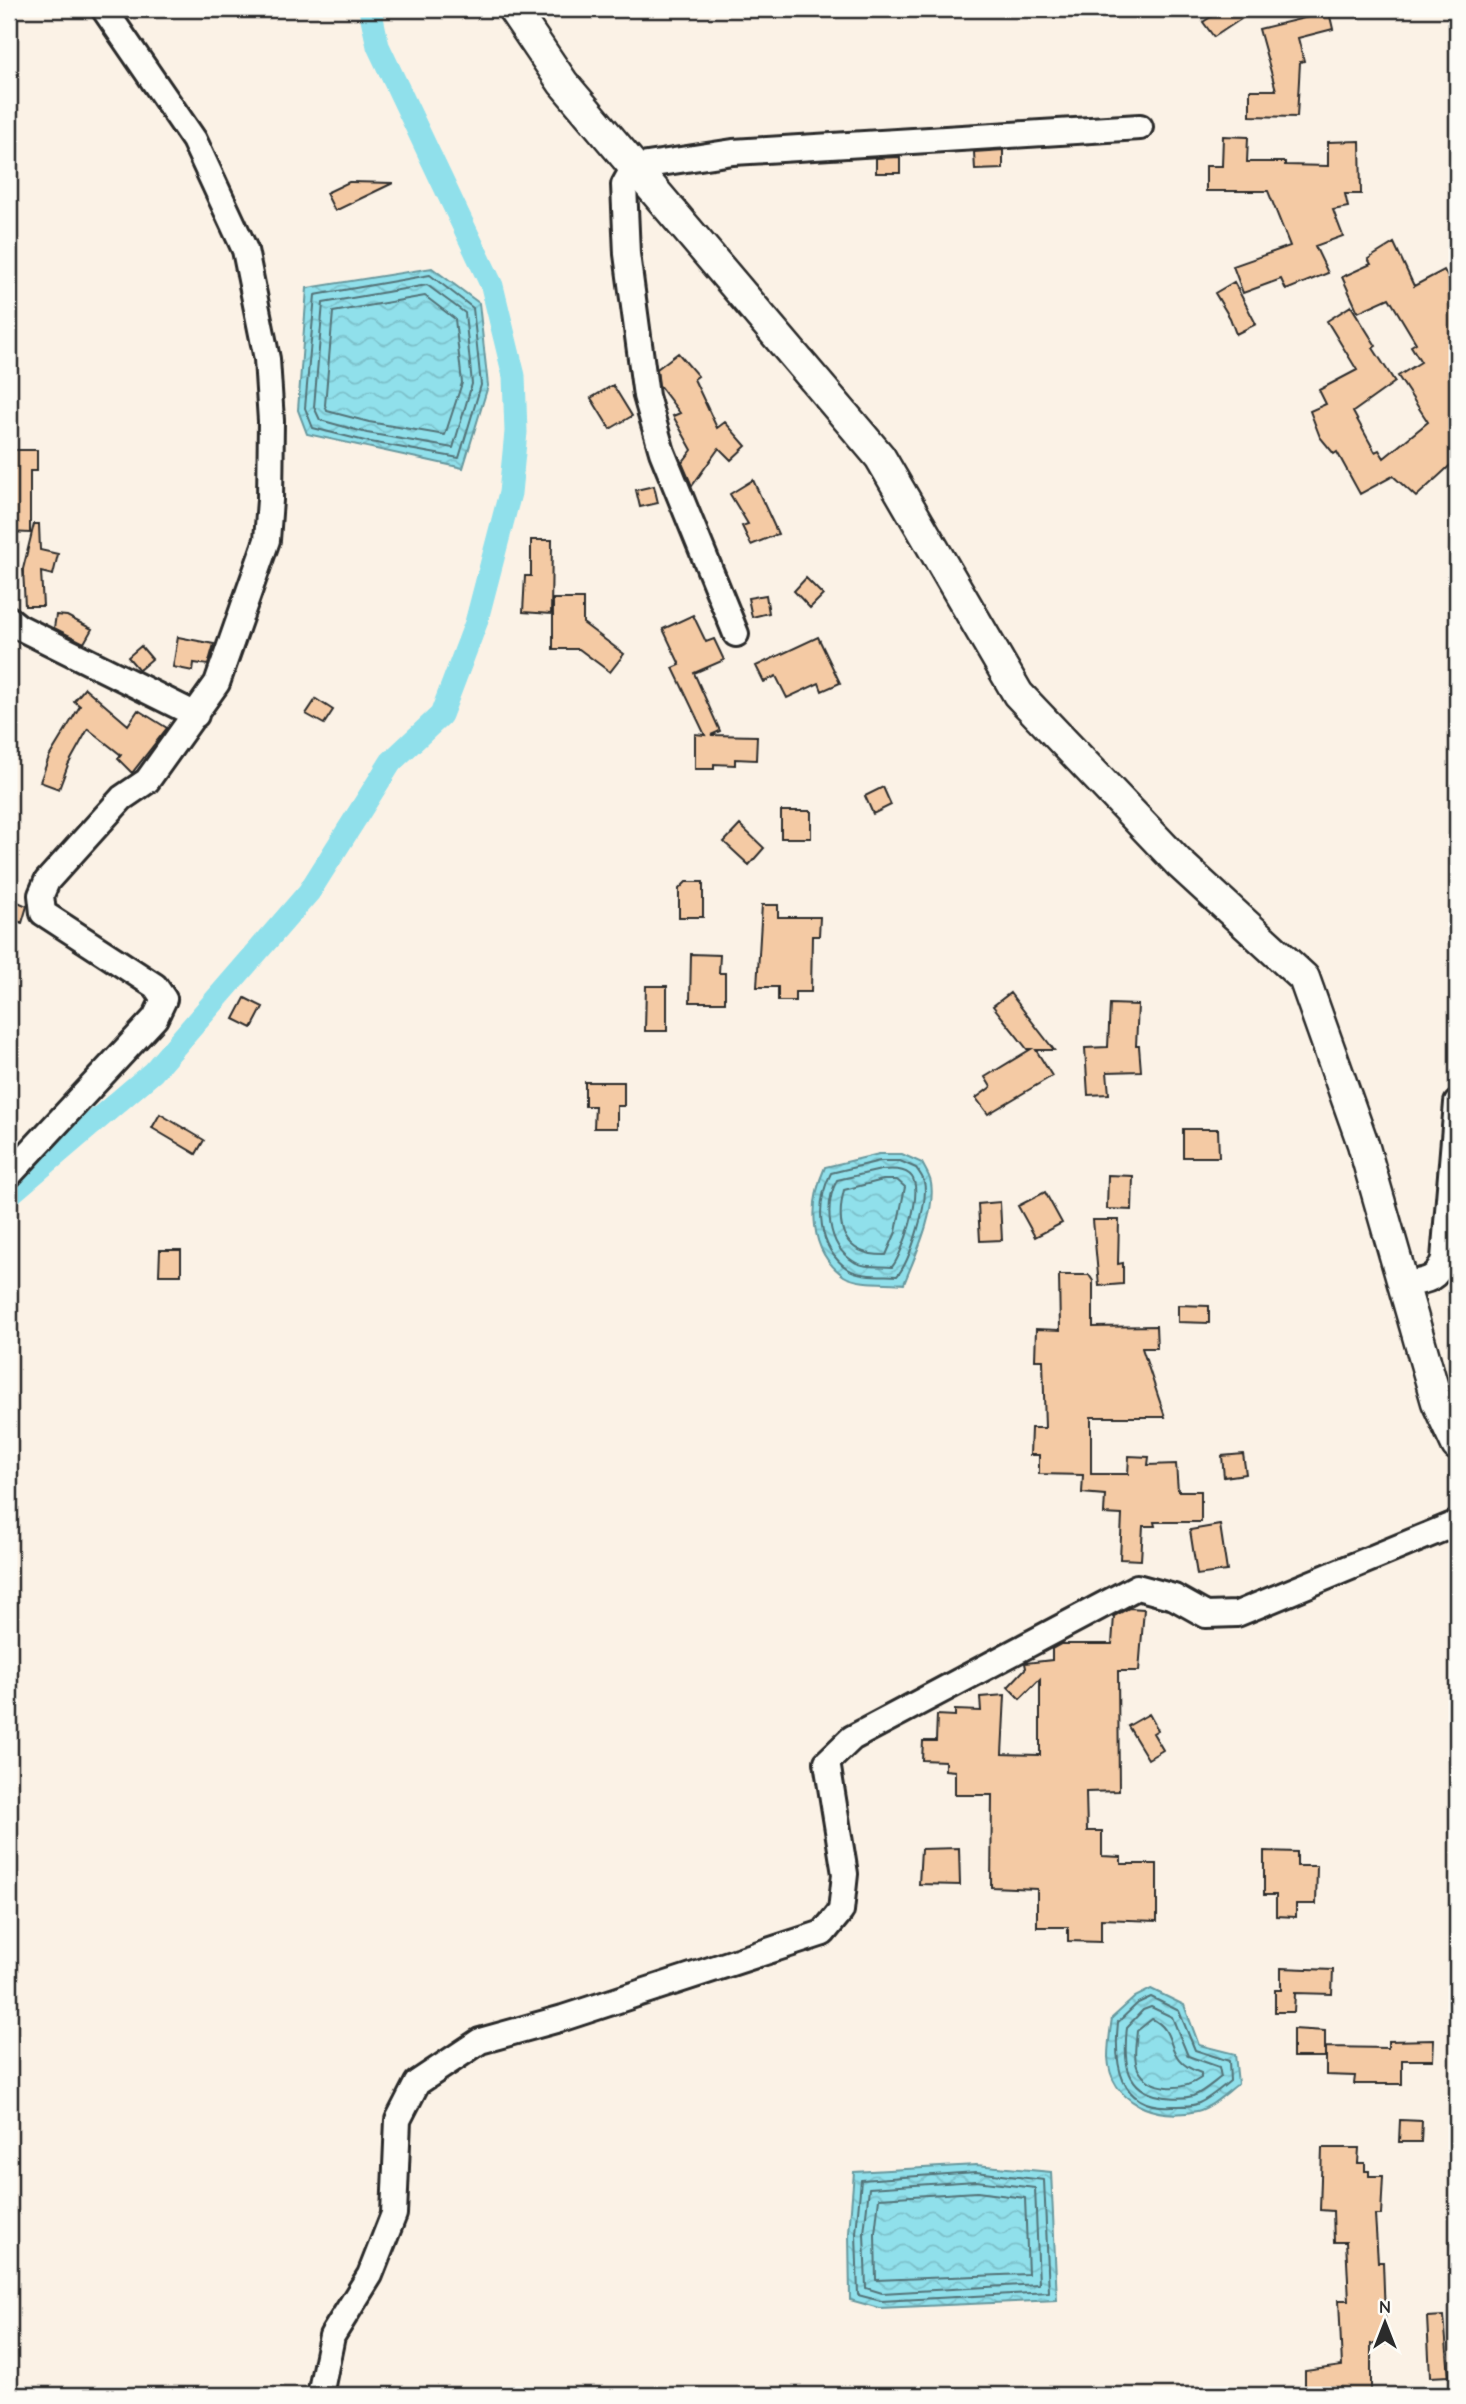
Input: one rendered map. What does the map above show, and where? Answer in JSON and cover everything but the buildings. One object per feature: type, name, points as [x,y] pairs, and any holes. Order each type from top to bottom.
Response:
[{"type":"street","points":[[9,1175],[155,1018],[164,999],[155,986],[43,914],[41,895],[47,881],[122,798],[147,781],[217,683],[267,540],[272,458],[267,359],[246,250],[194,141],[104,9]]},
{"type":"street","points":[[513,9],[563,83],[880,457],[1018,694],[1179,863],[1304,978],[1363,1144],[1437,1402],[1457,1445]]},
{"type":"street","points":[[634,167],[733,152],[1140,127]]},
{"type":"street","points":[[634,167],[624,186],[627,254],[646,396],[662,452],[736,634]]},
{"type":"street","points":[[9,619],[19,627],[196,715]]},
{"type":"street","points":[[1405,1284],[1431,1280],[1440,1272],[1444,1259],[1457,1103]]},
{"type":"street","points":[[320,2395],[332,2336],[370,2275],[394,2214],[398,2120],[417,2083],[480,2041],[563,2018],[823,1933],[841,1911],[845,1874],[827,1762],[852,1738],[1137,1587],[1174,1597],[1206,1615],[1237,1614],[1457,1522]]},
{"type":"water","points":[[432,268],[479,303],[488,386],[463,468],[307,434],[298,410],[307,288]]},
{"type":"water","points":[[879,1154],[902,1154],[922,1163],[931,1183],[928,1220],[904,1284],[865,1282],[844,1276],[832,1266],[824,1253],[815,1226],[816,1196],[825,1167]]},
{"type":"water","points":[[1151,1989],[1184,2005],[1199,2045],[1235,2054],[1238,2084],[1202,2109],[1166,2113],[1138,2105],[1126,2097],[1111,2073],[1108,2052],[1112,2018],[1135,1997]]},
{"type":"water","points":[[976,2165],[1051,2172],[1057,2300],[879,2308],[850,2300],[849,2233],[854,2172]]},
{"type":"waterway","points":[[9,1195],[153,1072],[309,892],[391,762],[441,715],[476,623],[510,493],[516,432],[514,376],[492,286],[378,46],[370,9]]}]
